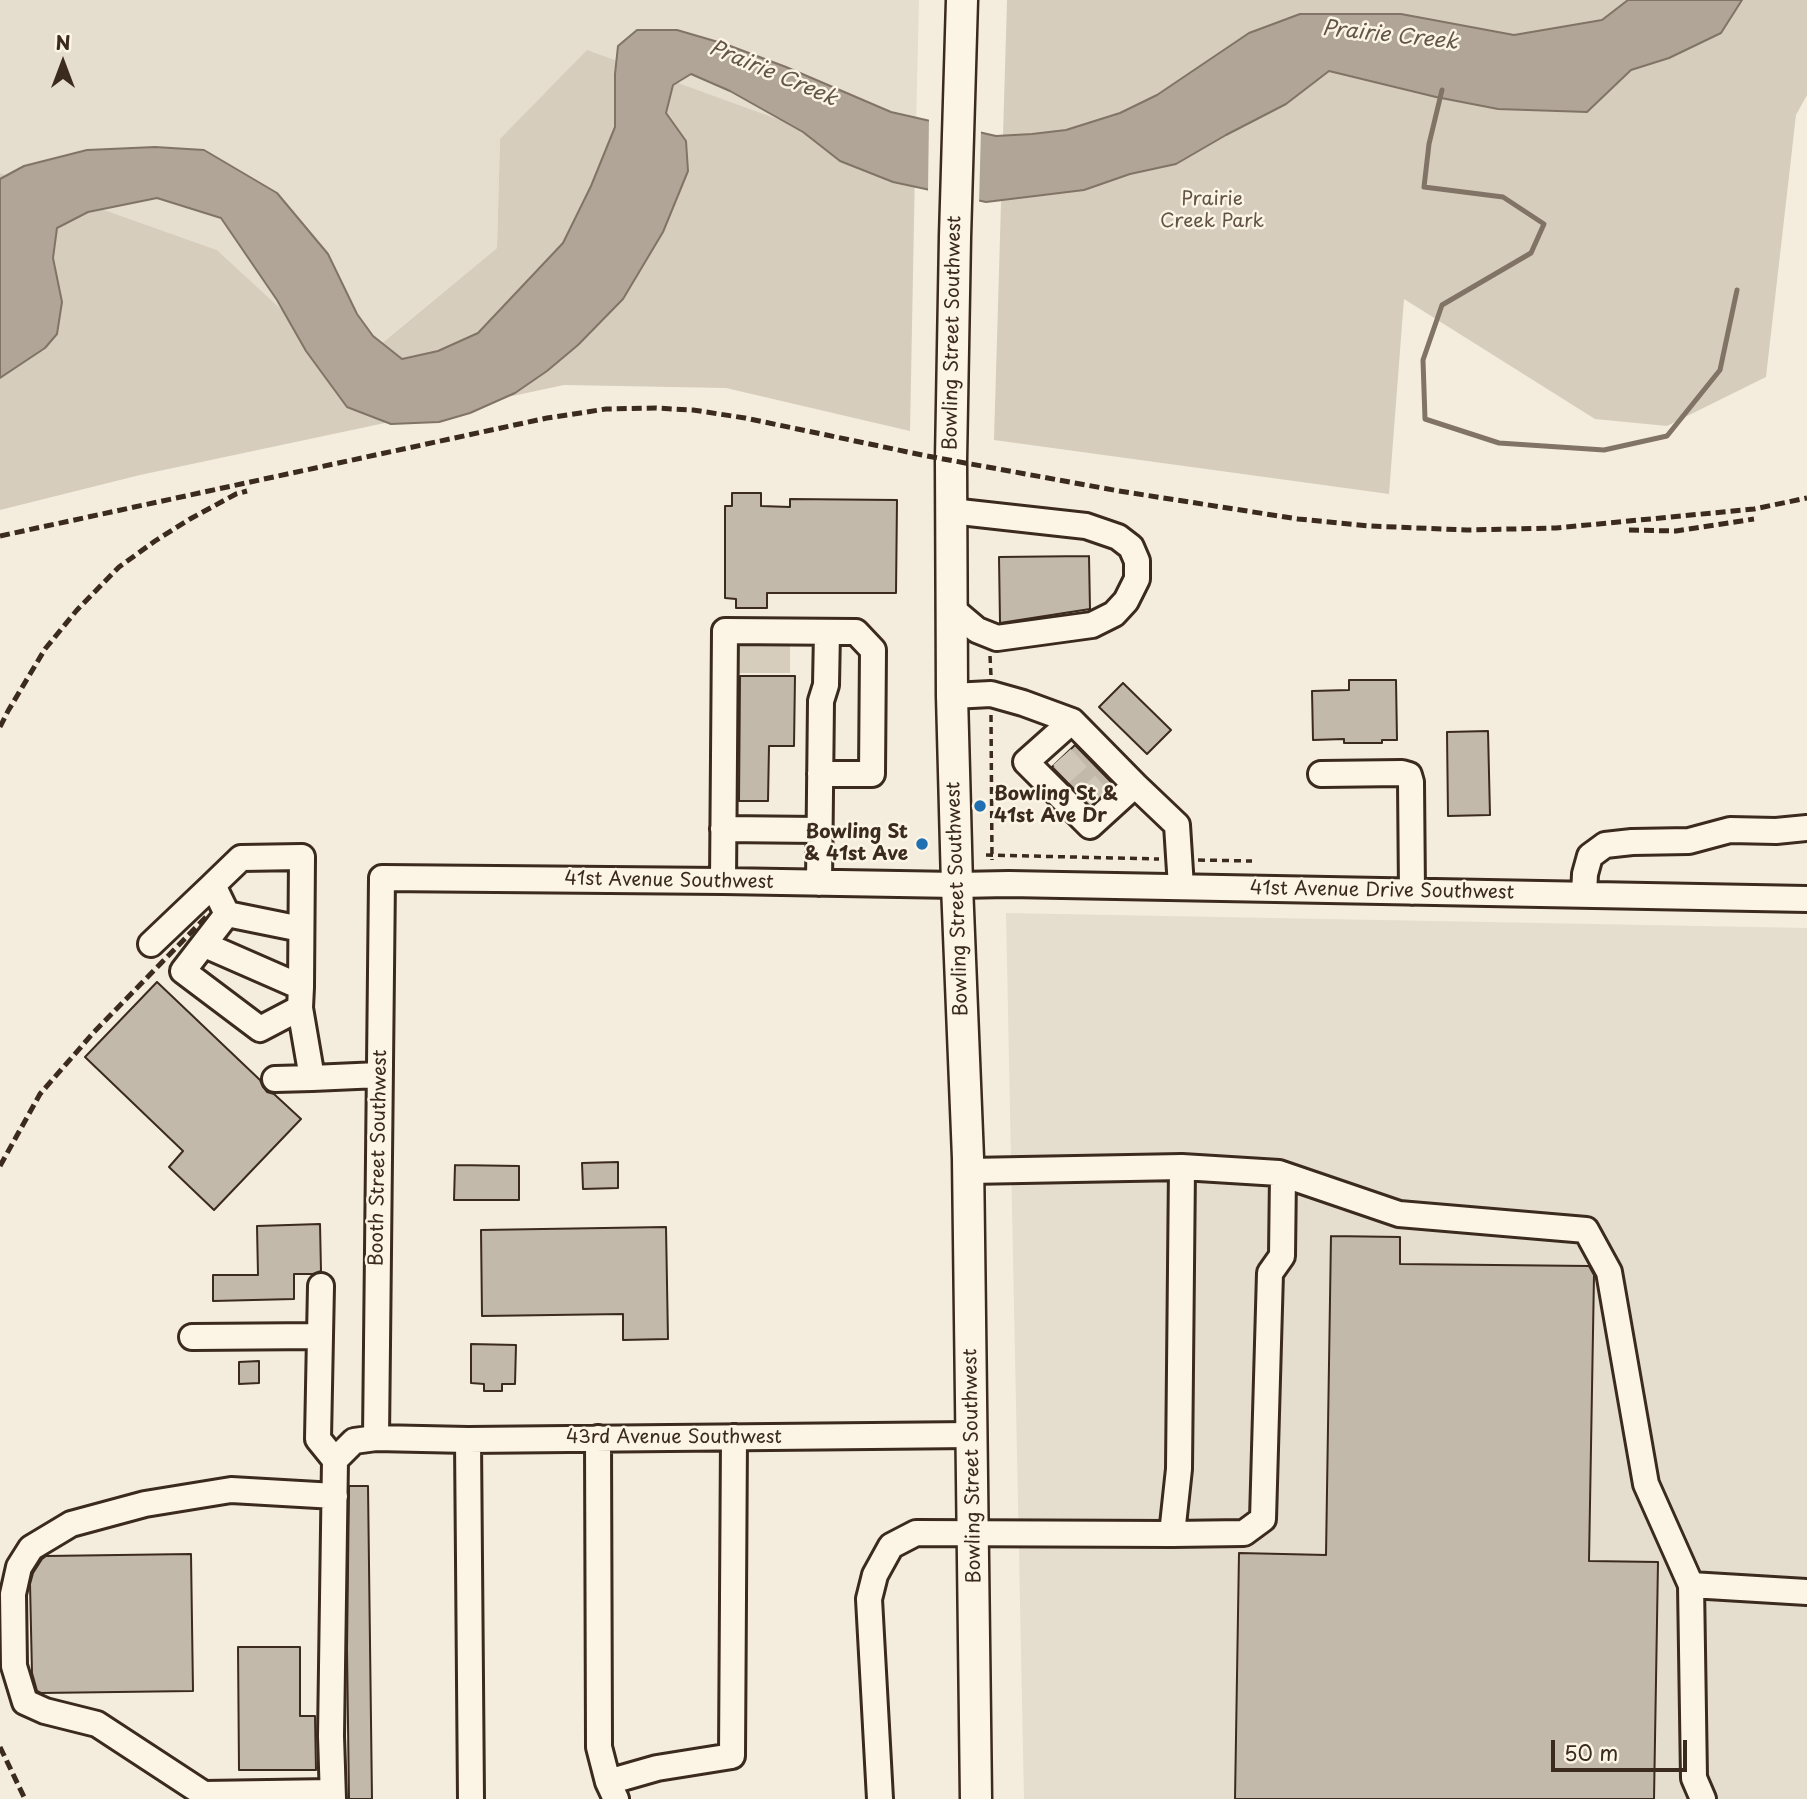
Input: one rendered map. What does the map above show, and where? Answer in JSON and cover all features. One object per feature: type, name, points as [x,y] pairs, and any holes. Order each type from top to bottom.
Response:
[{"type":"main road","name":"Bowling Street Southwest","points":[[962,0],[955,237],[951,608],[957,885],[969,1171],[976,1799]]},
{"type":"street","points":[[951,511],[1086,526],[1118,537],[1131,547],[1138,561],[1138,579],[1126,601],[1114,614],[1092,625],[997,638],[977,630],[951,608]]},
{"type":"street","points":[[723,881],[725,631],[856,632],[873,650],[872,774],[820,774]]},
{"type":"street","points":[[819,883],[821,701],[826,685],[827,632]]},
{"type":"street","points":[[952,696],[991,694],[1072,721],[1177,825],[1181,887]]},
{"type":"street","points":[[1072,721],[1056,749],[1026,762],[1090,826],[1104,803],[1135,785]]},
{"type":"street","points":[[1321,774],[1409,775],[1412,892]]},
{"type":"street","points":[[1584,895],[1585,874],[1590,856],[1605,845],[1689,841],[1730,830],[1776,831],[1807,828]]},
{"type":"street","points":[[723,829],[820,830]]},
{"type":"street","points":[[151,944],[241,858],[302,857],[300,998],[312,1077]]},
{"type":"street","name":"41st Avenue Southwest","points":[[382,878],[957,885]]},
{"type":"street","name":"Booth Street Southwest","points":[[376,1438],[382,878]]},
{"type":"street","points":[[213,885],[227,914]]},
{"type":"street","name":"41st Avenue Drive Southwest","points":[[957,885],[1807,899]]},
{"type":"street","points":[[227,914],[301,929]]},
{"type":"street","points":[[227,914],[183,971],[260,1029],[300,998]]},
{"type":"street","points":[[205,945],[300,998]]},
{"type":"street","points":[[275,1079],[379,1075]]},
{"type":"street","points":[[1172,1534],[1179,1469],[1182,1167]]},
{"type":"street","points":[[969,1171],[1182,1167],[1283,1175],[1399,1214],[1586,1230],[1609,1272],[1646,1484],[1691,1585],[1694,1778],[1703,1799]]},
{"type":"street","points":[[880,1799],[869,1599],[875,1575],[891,1546],[916,1533],[1244,1533],[1263,1519],[1270,1273],[1282,1256],[1283,1175]]},
{"type":"street","points":[[321,1286],[318,1439],[335,1460],[331,1736],[333,1796],[204,1794],[97,1724],[45,1711],[25,1702],[14,1666],[13,1594],[19,1567],[31,1548],[71,1524],[145,1504],[231,1490],[334,1496]]},
{"type":"street","points":[[192,1337],[320,1336]]},
{"type":"street","name":"43rd Avenue Southwest","points":[[376,1438],[468,1440],[972,1435]]},
{"type":"street","points":[[598,1438],[599,1747],[612,1790],[657,1768],[733,1756],[734,1437]]},
{"type":"street","points":[[335,1460],[354,1441],[376,1438]]},
{"type":"street","points":[[468,1440],[471,1799]]},
{"type":"street","points":[[1691,1585],[1807,1592]]},
{"type":"path","points":[[990,656],[992,858]]},
{"type":"path","points":[[986,855],[992,858],[1252,861]]},
{"type":"shaded area","points":[[0,0],[919,0],[915,169],[500,139],[497,248],[347,371],[217,250],[0,173]]},
{"type":"shaded area","points":[[1006,913],[1807,928],[1807,1799],[1024,1799]]},
{"type":"green space","name":"Prairie Creek Park","points":[[1007,0],[1807,0],[1807,95],[1796,115],[1766,377],[1667,426],[1595,419],[1404,299],[1389,494],[994,440]]},
{"type":"green space","points":[[587,50],[915,169],[910,431],[726,388],[564,385],[140,475],[0,510],[0,173],[217,250],[348,371],[497,248],[500,139]]},
{"type":"green space","points":[[736,640],[790,640],[790,673],[736,673]]},
{"type":"water","name":"Prairie Creek","points":[[1628,0],[1742,0],[1721,33],[1669,58],[1631,70],[1587,112],[1498,109],[1329,71],[1286,104],[1176,164],[1130,174],[1084,190],[986,202],[893,182],[840,161],[803,132],[730,91],[691,74],[673,85],[666,113],[686,141],[688,171],[663,232],[623,299],[578,345],[515,393],[470,413],[439,422],[391,424],[347,407],[306,351],[277,300],[221,218],[157,198],[88,212],[57,228],[53,258],[62,302],[57,334],[45,348],[0,378],[0,179],[24,166],[87,150],[155,147],[204,150],[277,193],[328,254],[357,314],[373,336],[402,359],[438,351],[478,333],[563,243],[591,186],[615,127],[618,46],[637,30],[677,30],[725,44],[891,112],[996,136],[1066,130],[1120,113],[1157,95],[1249,33],[1300,14],[1401,14],[1514,35],[1602,20]]},
{"type":"pier","points":[[929,118],[981,129],[979,204],[928,193]]},
{"type":"building","points":[[732,493],[761,493],[761,506],[790,507],[790,499],[897,500],[896,593],[767,593],[767,608],[736,608],[736,599],[725,598],[725,506],[732,506]]},
{"type":"building","points":[[1089,556],[1090,609],[1000,623],[999,557]]},
{"type":"building","points":[[740,676],[795,676],[794,746],[769,746],[768,801],[739,801]]},
{"type":"building","points":[[1349,680],[1396,680],[1397,740],[1382,740],[1382,743],[1344,743],[1344,739],[1313,740],[1312,691],[1349,690]]},
{"type":"building","points":[[1123,683],[1171,730],[1147,754],[1099,707]]},
{"type":"building","points":[[1488,731],[1490,815],[1448,816],[1447,732]]},
{"type":"building","points":[[1075,745],[1113,784],[1090,805],[1052,767]]},
{"type":"building","points":[[157,982],[260,1080],[267,1092],[274,1094],[301,1119],[214,1210],[169,1167],[183,1151],[85,1057]]},
{"type":"building","points":[[618,1162],[618,1188],[583,1189],[582,1163]]},
{"type":"building","points":[[455,1165],[519,1166],[519,1200],[454,1200]]},
{"type":"building","points":[[320,1224],[321,1271],[294,1274],[294,1299],[213,1301],[213,1275],[258,1275],[257,1226]]},
{"type":"building","points":[[666,1227],[668,1339],[623,1340],[623,1314],[482,1316],[481,1230]]},
{"type":"building","points":[[1331,1236],[1400,1237],[1400,1264],[1589,1266],[1594,1275],[1589,1561],[1658,1562],[1654,1799],[1235,1799],[1239,1553],[1326,1555]]},
{"type":"building","points":[[471,1344],[516,1345],[515,1384],[502,1384],[502,1391],[484,1391],[484,1384],[471,1383]]},
{"type":"building","points":[[259,1361],[259,1383],[239,1384],[239,1362]]},
{"type":"building","points":[[349,1486],[368,1486],[372,1799],[349,1799]]},
{"type":"building","points":[[191,1554],[193,1691],[37,1691],[32,1673],[30,1584],[42,1559],[46,1556]]},
{"type":"building","points":[[238,1647],[300,1647],[300,1716],[315,1716],[316,1770],[239,1770]]},
{"type":"waterway","points":[[1442,90],[1429,144],[1424,187],[1503,197],[1544,224],[1531,253],[1442,305],[1423,360],[1425,419],[1499,443],[1604,450],[1667,436],[1720,370],[1737,290]]},
{"type":"tunnel","points":[[1062,757],[1099,798]]},
{"type":"railway","points":[[0,536],[547,418],[606,409],[693,410],[1119,491],[1298,519],[1370,526],[1467,530],[1556,528],[1754,509],[1807,498]]},
{"type":"railway","points":[[0,727],[45,649],[77,610],[119,567],[190,519],[236,494],[247,491]]},
{"type":"railway","points":[[1629,530],[1676,531],[1754,519]]},
{"type":"railway","points":[[0,1166],[40,1094],[94,1032],[207,916]]},
{"type":"railway","points":[[0,1747],[25,1799]]},
{"type":"place","name":"Bowling St & 41st Ave Dr","points":[[980,806]]},
{"type":"place","name":"Bowling St & 41st Ave","points":[[922,844]]}]
